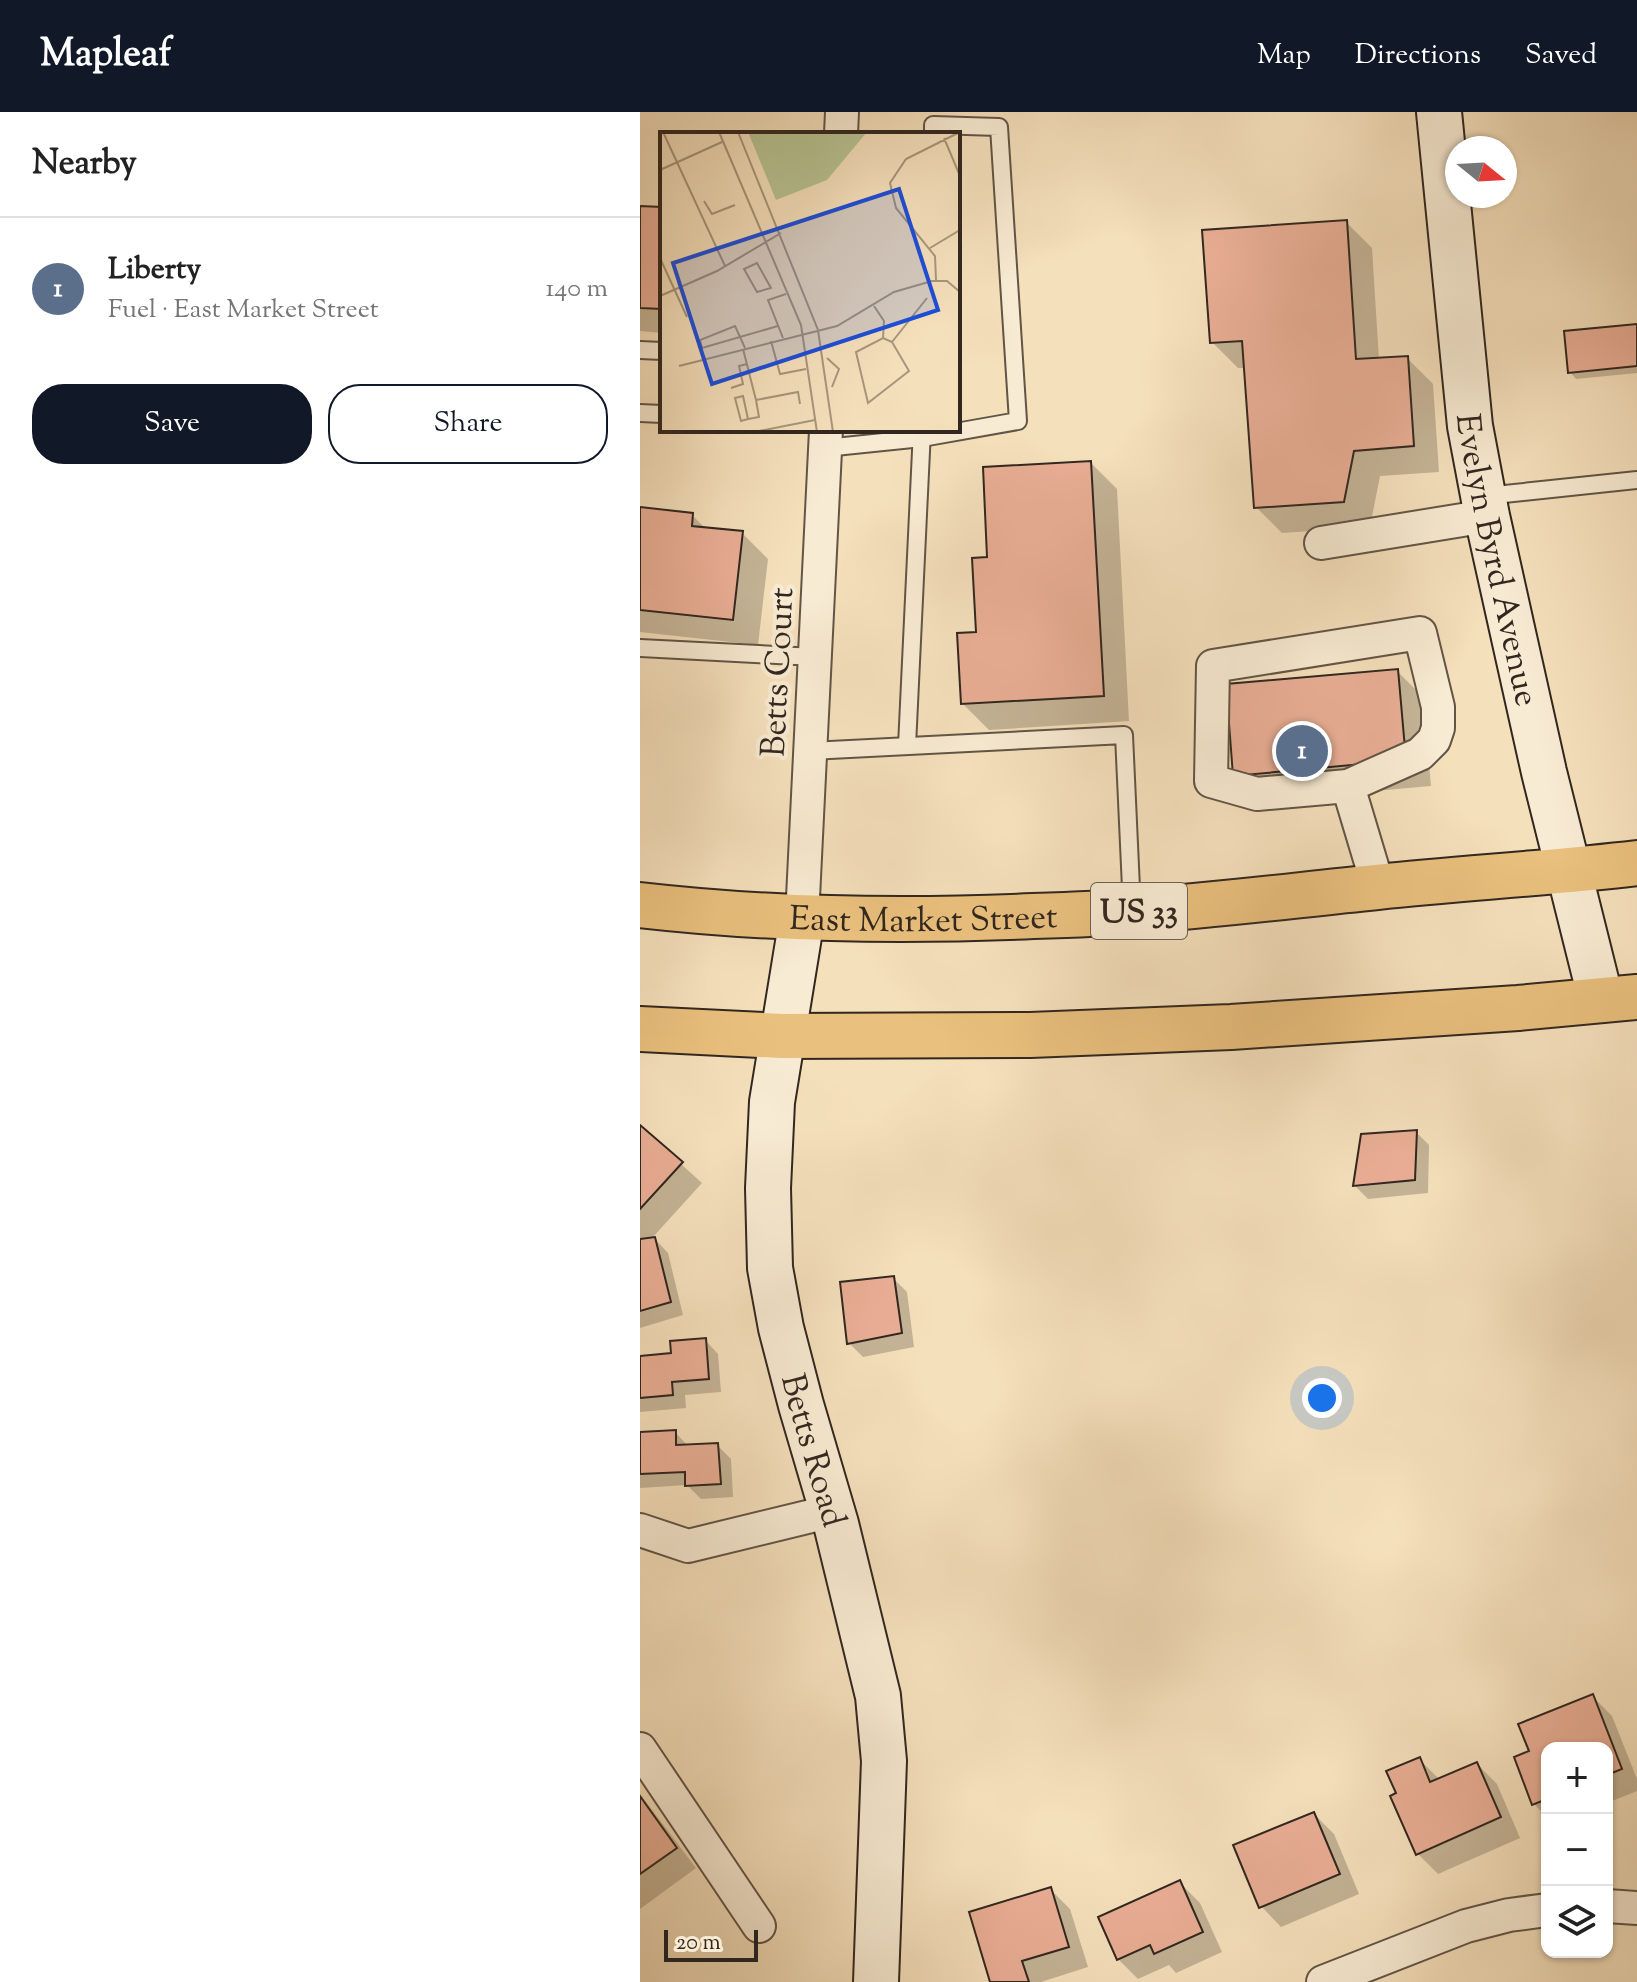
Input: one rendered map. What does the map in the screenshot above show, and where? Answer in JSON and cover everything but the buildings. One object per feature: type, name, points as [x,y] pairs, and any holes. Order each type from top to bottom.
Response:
[{"type":"highway","name":"East Market Street","points":[[640,905],[802,918],[966,919],[1132,912],[1637,863]]},
{"type":"highway","points":[[640,1029],[782,1036],[943,1037],[1092,1033],[1518,1008],[1619,998]]},
{"type":"street","points":[[841,132],[842,112]]},
{"type":"street","name":"Evelyn Byrd Avenue","points":[[1439,112],[1470,426],[1485,506],[1569,871],[1619,998]]},
{"type":"street","name":"Betts Court","points":[[802,918],[826,439]]},
{"type":"street","points":[[1321,543],[1485,506]]},
{"type":"street","points":[[1420,633],[1438,707],[1438,728],[1434,740],[1420,754],[1348,786],[1257,794],[1211,781],[1213,666],[1420,633]]},
{"type":"street","points":[[1348,786],[1378,886]]},
{"type":"street","name":"Betts Road","points":[[802,918],[772,1102],[768,1188],[770,1268],[781,1328],[832,1511],[878,1696],[883,1735],[883,1800],[876,1982]]},
{"type":"street","points":[[640,1530],[688,1546],[832,1511]]},
{"type":"street","points":[[640,1749],[759,1926]]},
{"type":"street","points":[[1613,1906],[1637,1908]]},
{"type":"street","points":[[1323,1982],[1466,1926],[1541,1911]]},
{"type":"lane","points":[[933,132],[933,125],[999,127],[1018,421],[960,429]]},
{"type":"lane","points":[[640,350],[660,351]]},
{"type":"lane","points":[[640,413],[660,414]]},
{"type":"lane","points":[[826,439],[922,434],[907,746]]},
{"type":"lane","points":[[1485,506],[1637,480]]},
{"type":"lane","points":[[640,648],[815,657]]},
{"type":"lane","points":[[810,751],[1124,735],[1132,912]]},
{"type":"place","name":"Liberty","points":[[1302,751]]}]
